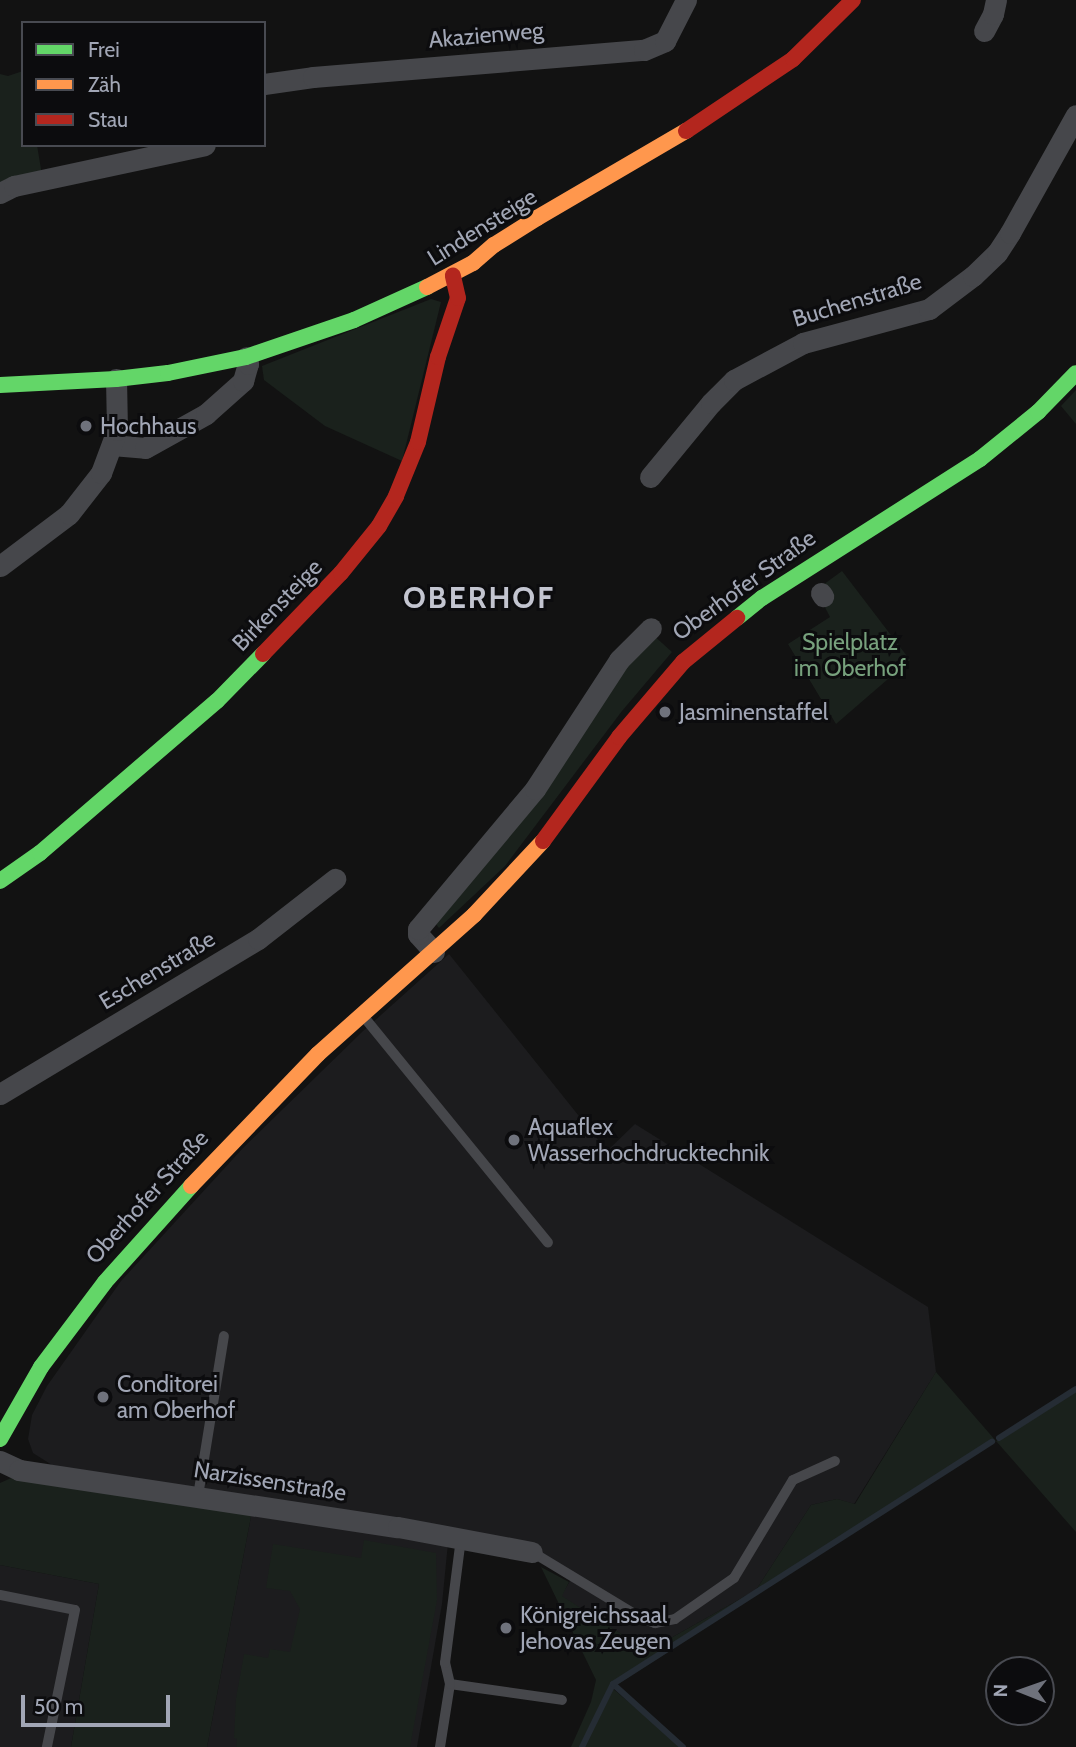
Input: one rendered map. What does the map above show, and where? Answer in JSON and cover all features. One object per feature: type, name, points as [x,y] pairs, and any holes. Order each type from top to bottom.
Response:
[{"type":"street","name":"Akazienweg","points":[[266,84],[366,72],[644,50],[665,41],[686,0]]},
{"type":"street","name":"Lindensteige","points":[[0,384],[116,379],[168,373],[246,357],[354,320],[453,276],[494,245],[688,130],[793,58],[833,23],[853,0]]},
{"type":"street","points":[[984,31],[993,14],[996,0]]},
{"type":"street","name":"Buchenstraße","points":[[650,477],[711,403],[734,380],[803,343],[929,309],[973,276],[997,253],[1010,233],[1076,115]]},
{"type":"street","points":[[0,193],[14,186],[196,147]]},
{"type":"street","name":"Birkensteige","points":[[0,881],[40,853],[217,701],[341,573],[379,526],[396,496],[418,442],[438,357],[458,298],[453,276]]},
{"type":"street","points":[[112,445],[145,448],[206,414],[243,381],[248,364],[246,357]]},
{"type":"street","name":"Oberhofer Straße","points":[[0,1439],[34,1378],[121,1262],[266,1106],[474,915],[542,842],[620,737],[683,662],[762,598],[980,459],[1038,412],[1076,373]]},
{"type":"street","points":[[0,566],[69,514],[101,473],[112,445],[117,417],[116,379]]},
{"type":"street","name":"Oberhofer Straße","points":[[434,952],[418,934],[418,929],[535,789],[619,660],[651,628]]},
{"type":"street","name":"Eschenstraße","points":[[0,1094],[257,939],[335,880]]},
{"type":"street","name":"Narzissenstraße","points":[[0,1461],[19,1470],[198,1496],[533,1552]]},
{"type":"lane","points":[[362,1015],[548,1243]]},
{"type":"lane","points":[[198,1496],[224,1336]]},
{"type":"lane","points":[[533,1552],[641,1618],[655,1623],[675,1619],[734,1578],[793,1480],[835,1461]]},
{"type":"lane","points":[[440,1747],[450,1684],[446,1663],[461,1538]]},
{"type":"lane","points":[[0,1595],[75,1610],[47,1747]]},
{"type":"lane","points":[[450,1684],[562,1700]]},
{"type":"shaded area","points":[[449,954],[607,1151],[635,1124],[928,1307],[936,1372],[854,1504],[837,1499],[811,1505],[756,1590],[648,1651],[561,1596],[573,1576],[532,1558],[52,1465],[33,1453],[28,1439],[32,1415],[47,1386],[121,1281],[243,1148],[362,1032]]},
{"type":"shaded area","points":[[252,1511],[448,1543],[442,1604],[417,1747],[207,1747]]},
{"type":"shaded area","points":[[0,1565],[99,1584],[71,1747],[0,1747]]},
{"type":"green space","points":[[21,72],[21,147],[37,147],[43,181],[0,187],[0,74],[8,76]]},
{"type":"green space","points":[[431,299],[441,302],[402,461],[325,426],[264,380],[262,366]]},
{"type":"green space","points":[[1076,390],[1076,424],[1061,406]]},
{"type":"green space","name":"Spielplatz im Oberhof","points":[[842,571],[910,660],[836,724],[788,644],[830,617],[816,590]]},
{"type":"green space","points":[[652,634],[672,652],[622,711],[505,866],[439,928],[435,923],[602,693]]},
{"type":"green space","points":[[936,1372],[996,1441],[612,1688],[682,1747],[571,1747],[591,1702],[596,1680],[541,1567],[569,1582],[562,1596],[648,1651],[756,1590],[811,1505],[837,1499],[855,1504]]},
{"type":"green space","points":[[1076,1391],[1076,1532],[996,1441]]},
{"type":"green space","points":[[18,1475],[252,1511],[207,1747],[71,1747],[99,1584],[0,1565],[0,1483]]},
{"type":"green space","points":[[364,1540],[436,1553],[437,1600],[410,1747],[236,1747],[236,1698],[244,1654],[268,1658],[270,1649],[290,1652],[300,1609],[290,1591],[266,1588],[273,1544],[361,1558]]},
{"type":"waterway","points":[[999,1438],[1076,1389]]},
{"type":"waterway","points":[[582,1747],[613,1684],[992,1442]]},
{"type":"waterway","points":[[613,1684],[683,1747]]},
{"type":"traffic: fast","points":[[0,385],[116,379],[168,373],[246,357],[354,320],[427,287]]},
{"type":"traffic: fast","points":[[737,618],[762,598],[980,459],[1038,412],[1076,373]]},
{"type":"traffic: fast","points":[[0,881],[40,853],[217,701],[263,654]]},
{"type":"traffic: fast","points":[[0,1439],[41,1367],[105,1282],[191,1186]]},
{"type":"traffic: slow","points":[[427,287],[473,263],[494,245],[537,218],[686,131]]},
{"type":"traffic: slow","points":[[191,1186],[318,1054],[474,915],[543,841]]},
{"type":"traffic: jam","points":[[686,131],[793,59],[853,0]]},
{"type":"traffic: jam","points":[[263,654],[341,573],[379,526],[396,496],[418,442],[438,357],[458,298],[453,276]]},
{"type":"traffic: jam","points":[[543,841],[619,737],[683,662],[737,618]]},
{"type":"place","name":"Hochhaus","points":[[86,426]]},
{"type":"place","name":"Jasminenstaffel","points":[[665,712]]},
{"type":"place","name":"Aquaflex Wasserhochdrucktechnik","points":[[514,1140]]},
{"type":"place","name":"Conditorei am Oberhof","points":[[103,1397]]},
{"type":"place","name":"Königreichssaal Jehovas Zeugen","points":[[506,1628]]},
{"type":"district","name":"OBERHOF","points":[[479,598]]}]
